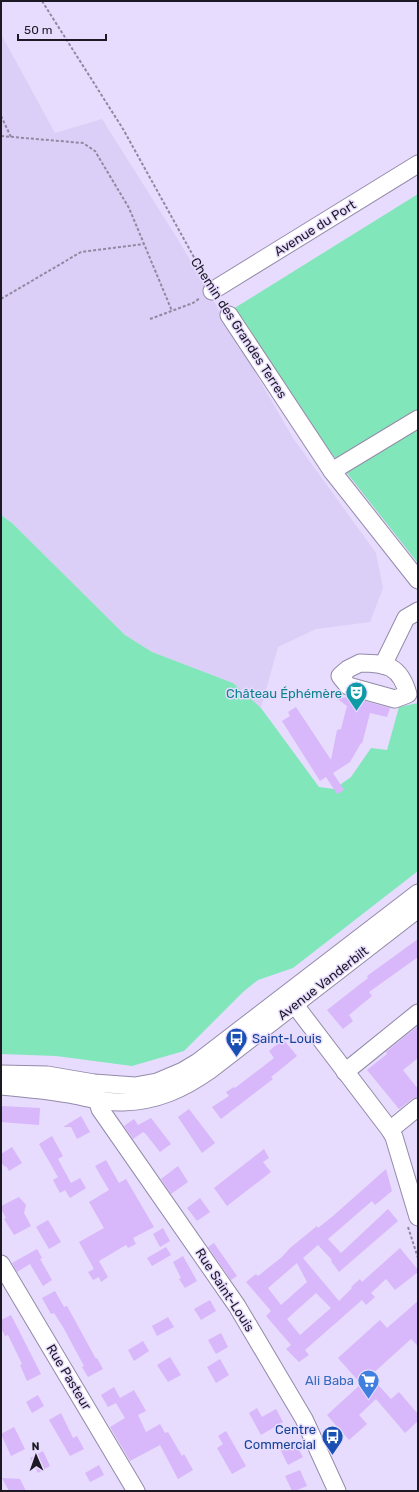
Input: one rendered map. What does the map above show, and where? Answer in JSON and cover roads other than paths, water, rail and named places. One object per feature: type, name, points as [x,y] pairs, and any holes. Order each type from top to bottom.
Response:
[{"type":"street","name":"Avenue du Port","points":[[212,291],[418,164]]},
{"type":"street","name":"Chemin des Grandes Terres","points":[[229,315],[332,471],[418,580]]},
{"type":"street","points":[[332,471],[418,418]]},
{"type":"street","points":[[383,665],[406,618],[418,611]]},
{"type":"street","name":"Avenue Vanderbilt","points":[[1,1074],[47,1075],[95,1091],[122,1102],[155,1098],[183,1087],[210,1070],[291,999],[418,893]]},
{"type":"street","name":"Avenue Vanderbilt","points":[[291,999],[418,909]]},
{"type":"street","points":[[291,999],[394,1137],[412,1219]]},
{"type":"street","points":[[345,1072],[418,1013]]},
{"type":"street","name":"Avenue Vanderbilt","points":[[1,1086],[53,1092],[95,1091]]},
{"type":"street","name":"Rue Saint-Louis","points":[[95,1091],[100,1109],[237,1306],[304,1419],[337,1491]]},
{"type":"street","points":[[390,1130],[418,1107]]},
{"type":"street","name":"Rue Pasteur","points":[[1,1264],[136,1491]]},
{"type":"place","name":"Château Éphémère","points":[[357,712]]},
{"type":"place","name":"Saint-Louis","points":[[236,1058]]},
{"type":"place","name":"Ali Baba","points":[[369,1400]]},
{"type":"place","name":"Centre Commercial","points":[[332,1456]]}]
